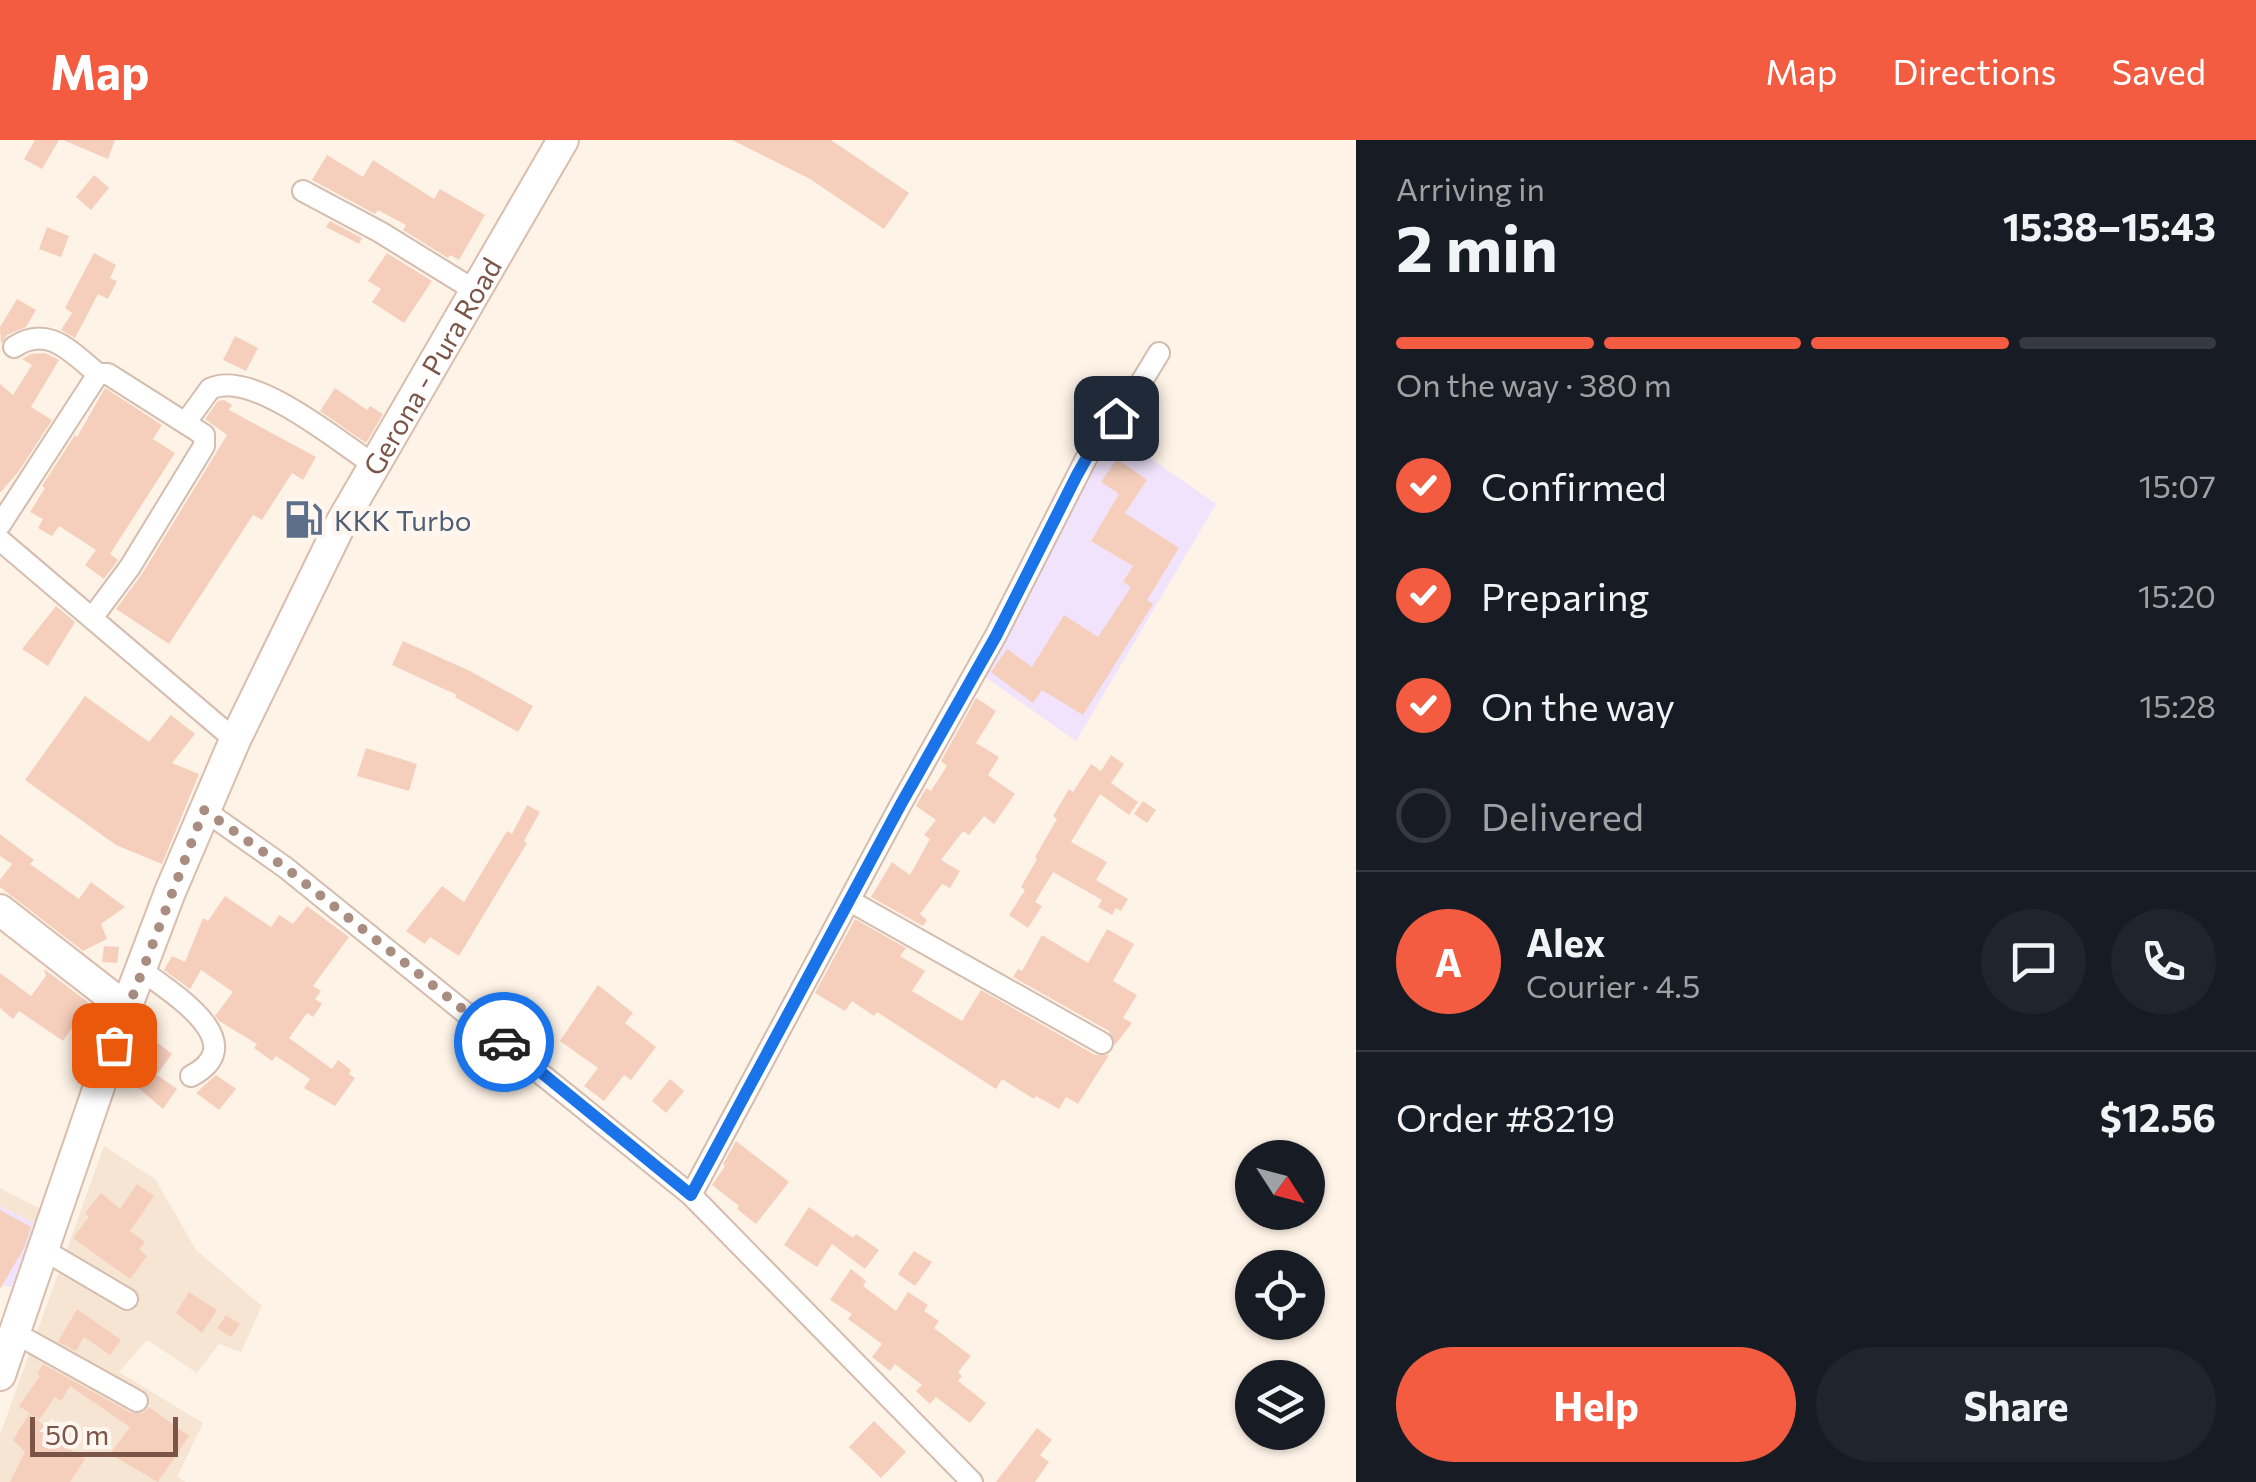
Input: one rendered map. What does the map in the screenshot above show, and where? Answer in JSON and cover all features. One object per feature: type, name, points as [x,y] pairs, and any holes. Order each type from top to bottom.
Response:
[{"type":"main road","name":"Gerona - Pura Road","points":[[1,1368],[126,1008],[235,740],[341,523],[562,140]]},
{"type":"main road","points":[[0,910],[126,1008]]},
{"type":"street","points":[[303,191],[380,232],[474,290]]},
{"type":"street","points":[[14,347],[29,337],[59,343],[98,374],[108,374],[204,434],[204,446],[130,567],[92,618]]},
{"type":"street","points":[[691,1195],[996,636],[1093,445],[1130,399],[1159,353]]},
{"type":"street","points":[[0,525],[98,374]]},
{"type":"street","points":[[186,422],[210,389],[230,384],[292,409],[374,465]]},
{"type":"street","points":[[0,540],[235,740]]},
{"type":"street","points":[[204,810],[286,868],[691,1195],[962,1478]]},
{"type":"street","points":[[850,902],[1102,1044]]},
{"type":"street","points":[[141,970],[193,1010],[217,1046],[217,1054],[207,1068],[192,1076]]},
{"type":"street","points":[[44,1250],[127,1299]]},
{"type":"street","points":[[15,1333],[137,1401]]},
{"type":"shaded area","points":[[1113,432],[1216,504],[1076,741],[985,677]]},
{"type":"shaded area","points":[[104,1146],[155,1179],[196,1250],[262,1306],[241,1352],[219,1344],[197,1373],[147,1340],[119,1372],[203,1423],[177,1477],[186,1482],[0,1482],[0,1435]]},
{"type":"shaded area","points":[[0,1188],[43,1210],[38,1225],[0,1206]]},
{"type":"shaded area","points":[[0,1206],[38,1225],[15,1288],[0,1285]]},
{"type":"building","points":[[35,140],[59,140],[42,169],[24,159]]},
{"type":"building","points":[[63,140],[115,140],[108,159]]},
{"type":"building","points":[[732,140],[831,140],[909,193],[884,229],[810,179]]},
{"type":"building","points":[[327,155],[363,177],[373,160],[434,199],[440,189],[485,215],[459,260],[450,255],[448,258],[403,230],[406,225],[378,210],[375,214],[312,180]]},
{"type":"building","points":[[94,175],[109,188],[91,210],[76,197]]},
{"type":"building","points":[[330,221],[362,238],[359,244],[326,227]]},
{"type":"building","points":[[47,227],[69,236],[61,257],[39,249]]},
{"type":"building","points":[[94,253],[116,265],[110,278],[117,281],[108,299],[98,294],[75,338],[61,330],[72,313],[65,308]]},
{"type":"building","points":[[387,253],[432,281],[404,323],[372,302],[381,289],[368,281]]},
{"type":"building","points":[[17,299],[36,310],[26,327],[7,335],[1,344],[0,327]]},
{"type":"building","points":[[235,336],[258,348],[246,371],[223,360]]},
{"type":"building","points":[[45,353],[59,360],[31,407],[52,420],[0,493],[0,384],[13,395],[32,365],[22,359]]},
{"type":"building","points":[[105,388],[162,425],[153,439],[175,453],[110,554],[118,560],[104,579],[85,565],[96,550],[59,526],[52,536],[38,528],[43,519],[30,512],[45,488],[42,486]]},
{"type":"building","points":[[335,388],[367,410],[370,406],[383,414],[366,443],[320,411]]},
{"type":"building","points":[[218,401],[232,405],[229,410],[316,457],[303,480],[292,473],[262,520],[253,515],[169,644],[116,609],[142,574],[227,435],[205,419]]},
{"type":"building","points":[[1117,459],[1147,480],[1125,513],[1179,548],[1147,600],[1153,604],[1083,715],[1042,690],[1033,703],[991,672],[1007,649],[1032,667],[1064,615],[1098,637],[1131,587],[1123,582],[1133,566],[1091,541],[1119,494],[1101,482]]},
{"type":"building","points":[[56,606],[75,622],[48,666],[22,649]]},
{"type":"building","points":[[403,641],[470,671],[533,706],[518,732],[457,695],[392,665]]},
{"type":"building","points":[[85,696],[149,742],[171,715],[195,734],[172,763],[199,774],[162,864],[116,845],[25,780]]},
{"type":"building","points":[[976,698],[996,711],[976,743],[999,757],[988,775],[1015,794],[994,824],[984,816],[969,835],[963,831],[941,860],[960,871],[950,888],[942,884],[920,914],[927,920],[923,926],[871,897],[892,862],[910,875],[930,839],[924,835],[936,820],[916,806],[926,788],[931,791],[947,766],[941,761]]},
{"type":"building","points":[[366,748],[417,764],[409,791],[357,776]]},
{"type":"building","points":[[1111,755],[1124,764],[1111,783],[1138,802],[1129,815],[1100,794],[1071,842],[1107,862],[1096,880],[1128,899],[1121,911],[1116,908],[1112,915],[1098,907],[1102,900],[1053,872],[1035,902],[1042,906],[1028,928],[1009,915],[1025,890],[1021,887],[1057,819],[1053,816],[1069,789],[1073,792],[1091,764],[1101,771]]},
{"type":"building","points":[[1143,801],[1156,810],[1147,823],[1134,814]]},
{"type":"building","points":[[527,805],[540,812],[524,841],[527,843],[459,956],[430,937],[425,944],[406,931],[442,886],[464,902],[507,831],[512,834]]},
{"type":"building","points":[[0,834],[34,860],[30,864],[79,899],[91,882],[125,907],[101,924],[107,939],[83,951],[0,887],[0,880],[12,864],[0,856]]},
{"type":"building","points":[[225,896],[271,927],[279,915],[293,924],[307,906],[349,937],[313,986],[321,991],[315,999],[322,1004],[313,1017],[307,1013],[289,1038],[332,1069],[338,1060],[351,1070],[349,1074],[355,1078],[335,1106],[304,1088],[310,1079],[276,1056],[272,1061],[254,1048],[257,1044],[219,1021],[215,1016],[233,992],[201,970],[190,989],[164,970],[172,956],[185,962],[203,918],[208,921]]},
{"type":"building","points":[[855,919],[906,948],[900,956],[925,971],[912,991],[962,1021],[981,990],[1095,1055],[1109,1055],[1078,1104],[1066,1097],[1059,1109],[1002,1079],[996,1089],[877,1012],[874,1016],[852,1001],[845,1011],[815,993]]},
{"type":"building","points":[[1107,929],[1134,944],[1113,981],[1137,995],[1123,1018],[1132,1023],[1115,1045],[1109,1031],[1013,977],[1018,969],[1022,971],[1042,935],[1088,963]]},
{"type":"building","points":[[104,946],[119,947],[117,963],[102,962]]},
{"type":"building","points":[[44,969],[89,1003],[63,1041],[19,1011],[13,1019],[0,1008],[0,973],[31,996],[46,976]]},
{"type":"building","points":[[598,985],[633,1013],[625,1023],[656,1047],[631,1080],[624,1075],[604,1101],[584,1086],[598,1068],[560,1041]]},
{"type":"building","points":[[158,1043],[172,1054],[157,1074],[150,1070],[177,1089],[163,1109],[136,1086],[149,1069],[143,1065]]},
{"type":"building","points":[[216,1075],[236,1089],[219,1110],[196,1093]]},
{"type":"building","points":[[670,1079],[684,1091],[666,1113],[652,1101]]},
{"type":"building","points":[[736,1141],[789,1182],[756,1224],[712,1185]]},
{"type":"building","points":[[137,1184],[154,1196],[130,1231],[145,1242],[139,1249],[147,1256],[130,1279],[73,1238],[89,1217],[85,1213],[101,1193],[120,1209]]},
{"type":"building","points":[[809,1207],[853,1238],[856,1234],[879,1250],[865,1269],[832,1244],[817,1267],[784,1245]]},
{"type":"building","points":[[0,1210],[31,1227],[24,1248],[0,1289]]},
{"type":"building","points":[[914,1251],[932,1262],[915,1286],[898,1274]]},
{"type":"building","points":[[851,1269],[866,1281],[863,1286],[896,1311],[908,1292],[928,1305],[924,1311],[939,1321],[934,1328],[971,1356],[958,1372],[962,1376],[958,1381],[986,1403],[970,1423],[936,1397],[930,1404],[916,1391],[922,1385],[895,1364],[890,1371],[872,1357],[882,1344],[848,1319],[852,1314],[830,1300]]},
{"type":"building","points":[[189,1292],[217,1310],[202,1333],[176,1313]]},
{"type":"building","points":[[77,1309],[121,1340],[110,1355],[84,1337],[76,1351],[58,1342]]},
{"type":"building","points":[[226,1315],[240,1324],[231,1337],[217,1328]]},
{"type":"building","points":[[43,1364],[131,1413],[143,1413],[149,1407],[189,1436],[158,1482],[110,1454],[130,1427],[70,1386],[61,1401],[55,1397],[39,1420],[19,1406],[40,1376],[37,1374]]},
{"type":"building","points":[[29,1414],[55,1433],[51,1438],[85,1459],[70,1482],[10,1482],[25,1452],[13,1440]]},
{"type":"building","points":[[874,1421],[906,1452],[881,1478],[849,1447]]},
{"type":"building","points":[[1037,1428],[1052,1440],[1040,1455],[1049,1462],[1035,1482],[996,1482]]},
{"type":"way so far","points":[[114,1045],[204,810],[286,868],[504,1042]]},
{"type":"place","name":"KKK Turbo","points":[[304,520]]},
{"type":"route","points":[[504,1042],[691,1195],[901,804],[964,696],[1077,475],[1103,430],[1116,418]]}]
